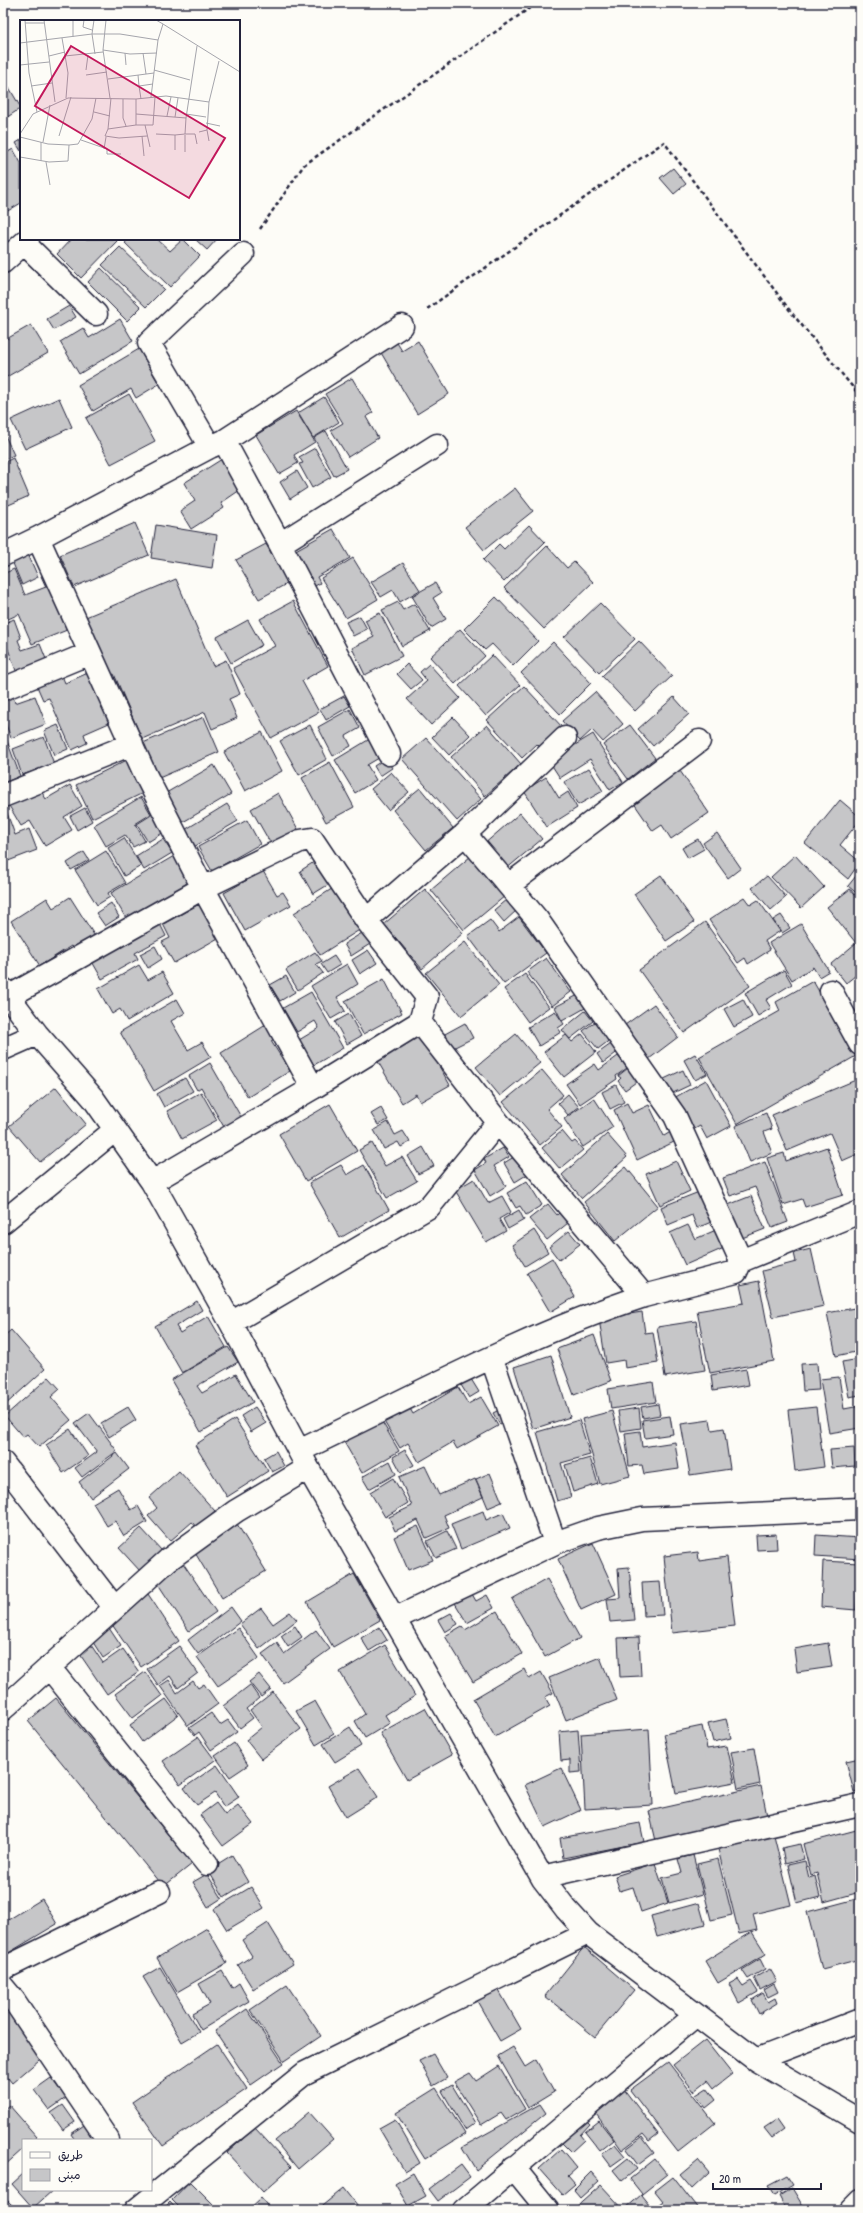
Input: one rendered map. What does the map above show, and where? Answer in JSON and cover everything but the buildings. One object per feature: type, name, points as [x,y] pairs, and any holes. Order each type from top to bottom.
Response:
[{"type":"street","points":[[3,262],[26,241],[96,314]]},
{"type":"street","points":[[243,254],[149,343],[217,444],[280,544],[389,754]]},
{"type":"street","points":[[3,555],[217,444],[402,326]]},
{"type":"street","points":[[280,544],[437,445]]},
{"type":"street","points":[[38,538],[132,744],[203,888],[313,1088]]},
{"type":"street","points":[[3,690],[90,653]]},
{"type":"street","points":[[366,920],[465,834],[565,738]]},
{"type":"street","points":[[509,885],[699,740]]},
{"type":"street","points":[[3,796],[132,744]]},
{"type":"street","points":[[465,834],[537,919],[675,1116],[741,1261]]},
{"type":"street","points":[[152,1182],[313,1088],[420,1022],[427,997],[366,920],[312,839],[300,841],[203,888],[6,993],[37,1034],[93,1098],[152,1182],[231,1323],[304,1460],[542,1878],[566,1909],[588,1933],[756,2060],[860,2121]]},
{"type":"street","points":[[831,991],[860,1044]]},
{"type":"street","points":[[420,1022],[498,1122],[644,1296]]},
{"type":"street","points":[[3,1049],[37,1034]]},
{"type":"street","points":[[231,1323],[429,1207],[498,1122]]},
{"type":"street","points":[[3,1222],[115,1130]]},
{"type":"street","points":[[3,1709],[114,1607],[168,1560],[304,1460],[492,1359],[597,1312],[644,1296],[736,1272],[741,1261],[860,1212]]},
{"type":"street","points":[[492,1359],[555,1543]]},
{"type":"street","points":[[3,1463],[114,1607]]},
{"type":"street","points":[[394,1619],[555,1543],[598,1528],[642,1519],[860,1509]]},
{"type":"street","points":[[49,1667],[207,1864]]},
{"type":"street","points":[[542,1878],[860,1805]]},
{"type":"street","points":[[3,1969],[159,1892]]},
{"type":"street","points":[[141,2200],[305,2073],[588,1933]]},
{"type":"street","points":[[3,1987],[13,1998],[107,2139]]},
{"type":"street","points":[[464,2210],[513,2167],[696,2015]]},
{"type":"street","points":[[756,2060],[860,2020]]},
{"type":"street","points":[[513,2167],[548,2210]]},
{"type":"street","points":[[851,2210],[860,2202]]},
{"type":"path","points":[[243,254],[304,165],[537,3]]},
{"type":"path","points":[[402,326],[664,142],[791,312],[860,396]]}]
